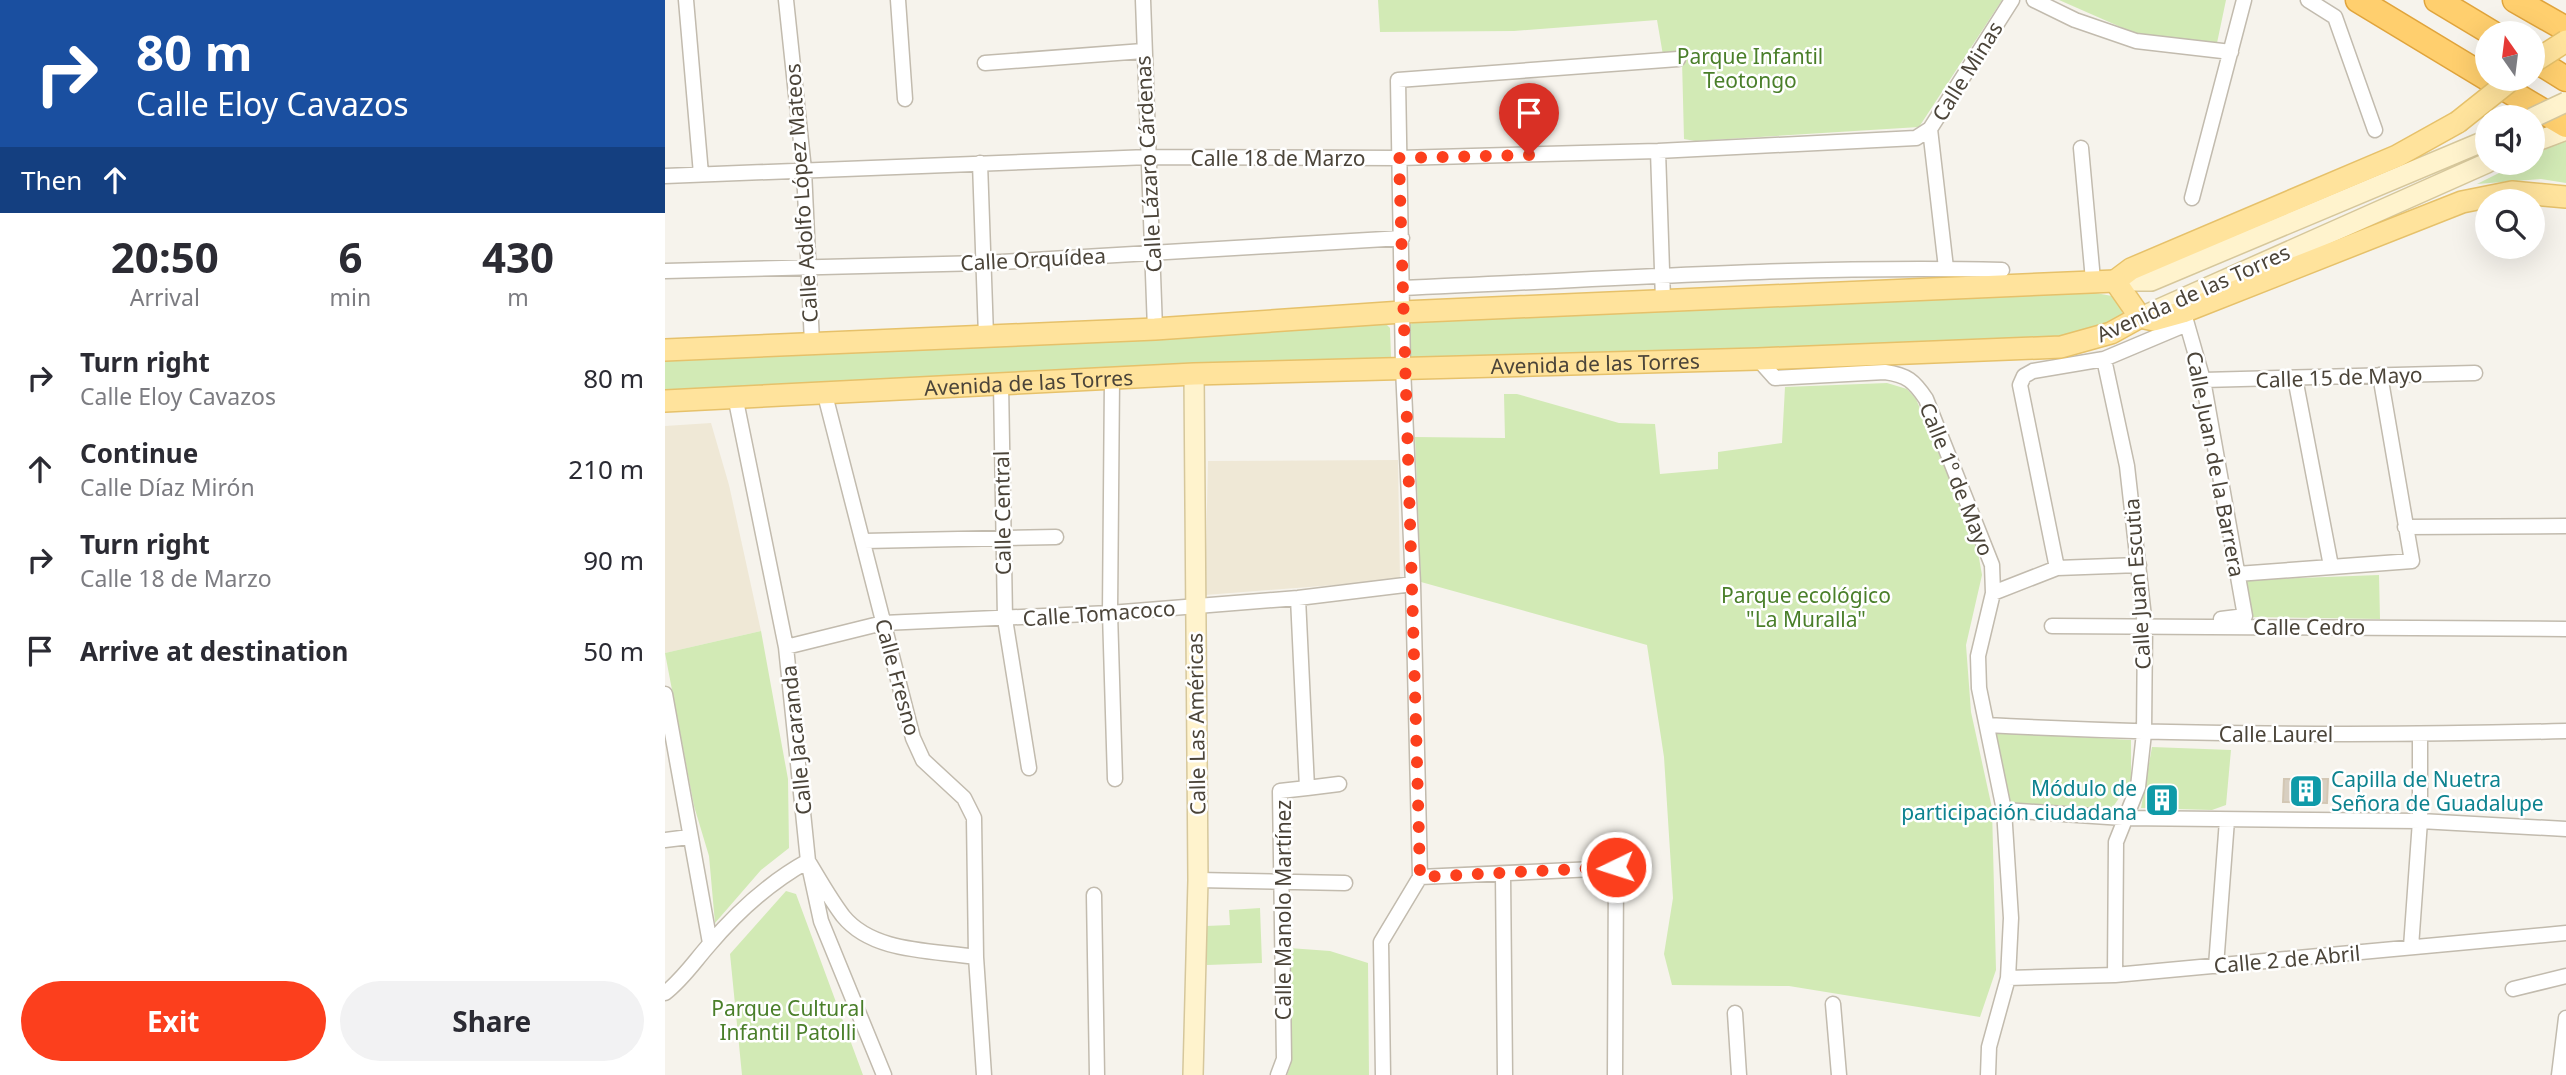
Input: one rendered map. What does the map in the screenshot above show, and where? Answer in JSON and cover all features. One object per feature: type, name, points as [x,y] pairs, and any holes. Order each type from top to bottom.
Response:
[{"type":"highway","points":[[2358,0],[2475,70]]},
{"type":"highway","points":[[2437,0],[2475,23]]},
{"type":"highway","points":[[2515,0],[2566,29]]},
{"type":"highway","points":[[2545,67],[2566,79]]},
{"type":"highway","points":[[2508,91],[2566,128]]},
{"type":"main road","points":[[2545,53],[2566,41]]},
{"type":"main road","points":[[2497,91],[2458,122],[2397,156],[2131,269],[2115,281],[2140,317],[2154,320],[2185,318],[2462,202],[2512,192],[2566,197]]},
{"type":"main road","points":[[2545,112],[2566,102]]},
{"type":"main road","points":[[2545,137],[2566,128]]},
{"type":"main road","name":"Avenida de las Torres","points":[[665,350],[1155,329],[1402,312],[2092,280],[2151,281],[2475,144]]},
{"type":"main road","name":"Avenida de las Torres","points":[[665,401],[1195,374],[1758,359],[2061,347],[2111,333],[2140,317],[2475,168]]},
{"type":"main road","name":"Calle Las Américas","points":[[1193,1075],[1198,880],[1195,374]]},
{"type":"street","points":[[686,0],[701,174]]},
{"type":"street","name":"Calle Adolfo López Mateos","points":[[786,0],[804,170],[812,344]]},
{"type":"street","points":[[898,0],[905,99]]},
{"type":"street","name":"Calle Lázaro Cárdenas","points":[[1143,0],[1155,329]]},
{"type":"street","name":"Calle Minas","points":[[1946,268],[1930,129],[2012,0]]},
{"type":"street","points":[[2034,0],[2075,20],[2136,41],[2231,52]]},
{"type":"street","points":[[2192,198],[2244,0]]},
{"type":"street","points":[[2308,0],[2335,17],[2375,130]]},
{"type":"street","points":[[985,64],[1143,51]]},
{"type":"street","points":[[1383,1075],[1381,942],[1420,877],[1413,584],[1403,368],[1398,80],[1678,58]]},
{"type":"street","name":"Calle 18 de Marzo","points":[[665,176],[1149,157],[1399,158],[1658,151],[1916,138],[1930,129]]},
{"type":"street","points":[[2081,148],[2092,280]]},
{"type":"street","points":[[1658,151],[1663,300]]},
{"type":"street","points":[[980,163],[986,336]]},
{"type":"street","name":"Calle Orquídea","points":[[665,271],[983,263],[1402,238]]},
{"type":"street","points":[[1402,288],[1946,268],[2002,270]]},
{"type":"street","points":[[2057,568],[2020,385],[2024,376],[2033,371],[2104,359],[2185,318]]},
{"type":"street","name":"Calle Juan de la Barrera","points":[[2185,318],[2203,380],[2245,616],[2207,621],[2192,627]]},
{"type":"street","name":"Calle 1º de Mayo","points":[[1758,359],[1775,378],[1885,372],[1903,374],[1914,381],[1926,398],[1992,565],[1993,593],[1978,656],[1979,688],[2004,810],[2009,859],[2008,978],[1989,1047],[1988,1075]]},
{"type":"street","name":"Calle Juan Escutia","points":[[2104,359],[2127,466],[2145,626],[2144,733],[2138,786],[2123,818],[2116,842],[2115,975]]},
{"type":"street","name":"Calle 15 de Mayo","points":[[2203,380],[2475,373]]},
{"type":"street","points":[[2237,573],[2412,561],[2380,375]]},
{"type":"street","points":[[1112,378],[1110,612],[1115,779]]},
{"type":"street","points":[[2295,378],[2331,566]]},
{"type":"street","name":"Calle Central","points":[[1001,383],[1005,619],[1029,768]]},
{"type":"street","name":"Calle Fresno","points":[[824,391],[913,738],[923,760],[964,798],[974,818],[976,957],[984,1075]]},
{"type":"street","name":"Calle Jacaranda","points":[[735,396],[786,647],[808,861],[825,931],[884,1075]]},
{"type":"street","points":[[2405,527],[2566,526]]},
{"type":"street","points":[[864,541],[1056,537]]},
{"type":"street","points":[[1993,593],[2057,568],[2139,565]]},
{"type":"street","name":"Calle Tomacoco","points":[[786,647],[883,623],[1110,612],[1298,598],[1413,584]]},
{"type":"street","name":"Calle Manolo Martínez","points":[[1278,1075],[1284,1059],[1280,791],[1307,788],[1298,598]]},
{"type":"street","name":"Calle Cedro","points":[[2052,626],[2566,629]]},
{"type":"street","points":[[665,694],[710,943]]},
{"type":"street","name":"Calle Laurel","points":[[1987,725],[2144,733],[2420,735],[2566,731]]},
{"type":"street","points":[[2411,947],[2420,821],[2420,735]]},
{"type":"street","points":[[1307,788],[1339,784]]},
{"type":"street","points":[[2004,810],[2123,818],[2420,821],[2566,829]]},
{"type":"street","points":[[2216,966],[2227,820]]},
{"type":"street","points":[[665,839],[689,837]]},
{"type":"street","points":[[665,993],[681,981],[710,943],[762,891],[808,861],[843,917],[861,933],[880,942],[976,957]]},
{"type":"street","points":[[1420,877],[1503,875],[1616,867],[1615,1075]]},
{"type":"street","points":[[1503,875],[1505,1075]]},
{"type":"street","points":[[1198,880],[1281,884],[1345,883]]},
{"type":"street","points":[[1094,895],[1097,1075]]},
{"type":"street","name":"Calle 2 de Abril","points":[[2008,978],[2115,975],[2566,933]]},
{"type":"street","points":[[2514,989],[2566,975]]},
{"type":"street","points":[[1833,1004],[1839,1075]]},
{"type":"street","points":[[1735,1013],[1739,1075]]},
{"type":"street","points":[[2559,1075],[2566,1019]]},
{"type":"shaded area","points":[[711,423],[729,485],[761,631],[665,653],[665,426]]},
{"type":"shaded area","points":[[1398,460],[1400,580],[1205,595],[1208,461]]},
{"type":"green space","name":"Parque Infantil Teotongo","points":[[1378,0],[2002,0],[1919,127],[1695,141],[1684,139],[1682,60],[1664,61],[1657,20],[1514,31],[1380,32]]},
{"type":"green space","points":[[2059,0],[2226,0],[2217,43],[2141,36]]},
{"type":"green space","points":[[2566,139],[2566,183],[2541,179],[2477,184],[2495,175],[2545,175],[2545,150]]},
{"type":"green space","points":[[2084,291],[2118,297],[2123,309],[2121,318],[2062,340],[1410,361],[1409,327],[1414,320]]},
{"type":"green space","points":[[1384,322],[1390,328],[1391,357],[1387,364],[665,393],[665,353]]},
{"type":"green space","name":"Parque ecológico \"La Muralla\"","points":[[1887,383],[1907,389],[1916,399],[1976,541],[1982,575],[1966,645],[1971,712],[1992,808],[1996,970],[1980,1017],[1789,986],[1672,985],[1664,954],[1673,898],[1664,757],[1647,645],[1421,582],[1415,437],[1505,438],[1504,394],[1517,394],[1619,423],[1655,424],[1660,474],[1718,469],[1718,452],[1782,443],[1785,387]]},
{"type":"green space","points":[[2379,575],[2380,619],[2248,617],[2242,580]]},
{"type":"green space","points":[[761,631],[788,779],[789,848],[761,870],[715,923],[709,856],[694,806],[665,653]]},
{"type":"green space","points":[[1996,732],[2131,740],[2131,781],[2110,811],[2010,806]]},
{"type":"green space","points":[[2152,747],[2231,750],[2226,805],[2212,810],[2141,808]]},
{"type":"green space","name":"Parque Cultural Infantil Patolli","points":[[786,891],[796,894],[863,1075],[742,1075],[730,954]]},
{"type":"green space","points":[[1260,908],[1262,963],[1207,965],[1206,926],[1230,925],[1229,910]]},
{"type":"green space","points":[[1289,948],[1330,951],[1368,963],[1369,1075],[1287,1075],[1291,1064]]},
{"type":"building","name":"Capilla de Nuetra Señora de Guadalupe","points":[[2284,779],[2328,779],[2327,803],[2283,802]]},
{"type":"building","name":"Módulo de participación ciudadana","points":[[2148,793],[2176,794],[2176,807],[2147,806]]},
{"type":"place","name":"Capilla de Nuetra Señora de Guadalupe","points":[[2306,791]]},
{"type":"place","name":"Módulo de participación ciudadana","points":[[2162,800]]},
{"type":"route","points":[[1529,155],[1399,158],[1403,368],[1413,584],[1420,877],[1503,875],[1616,867]]}]
